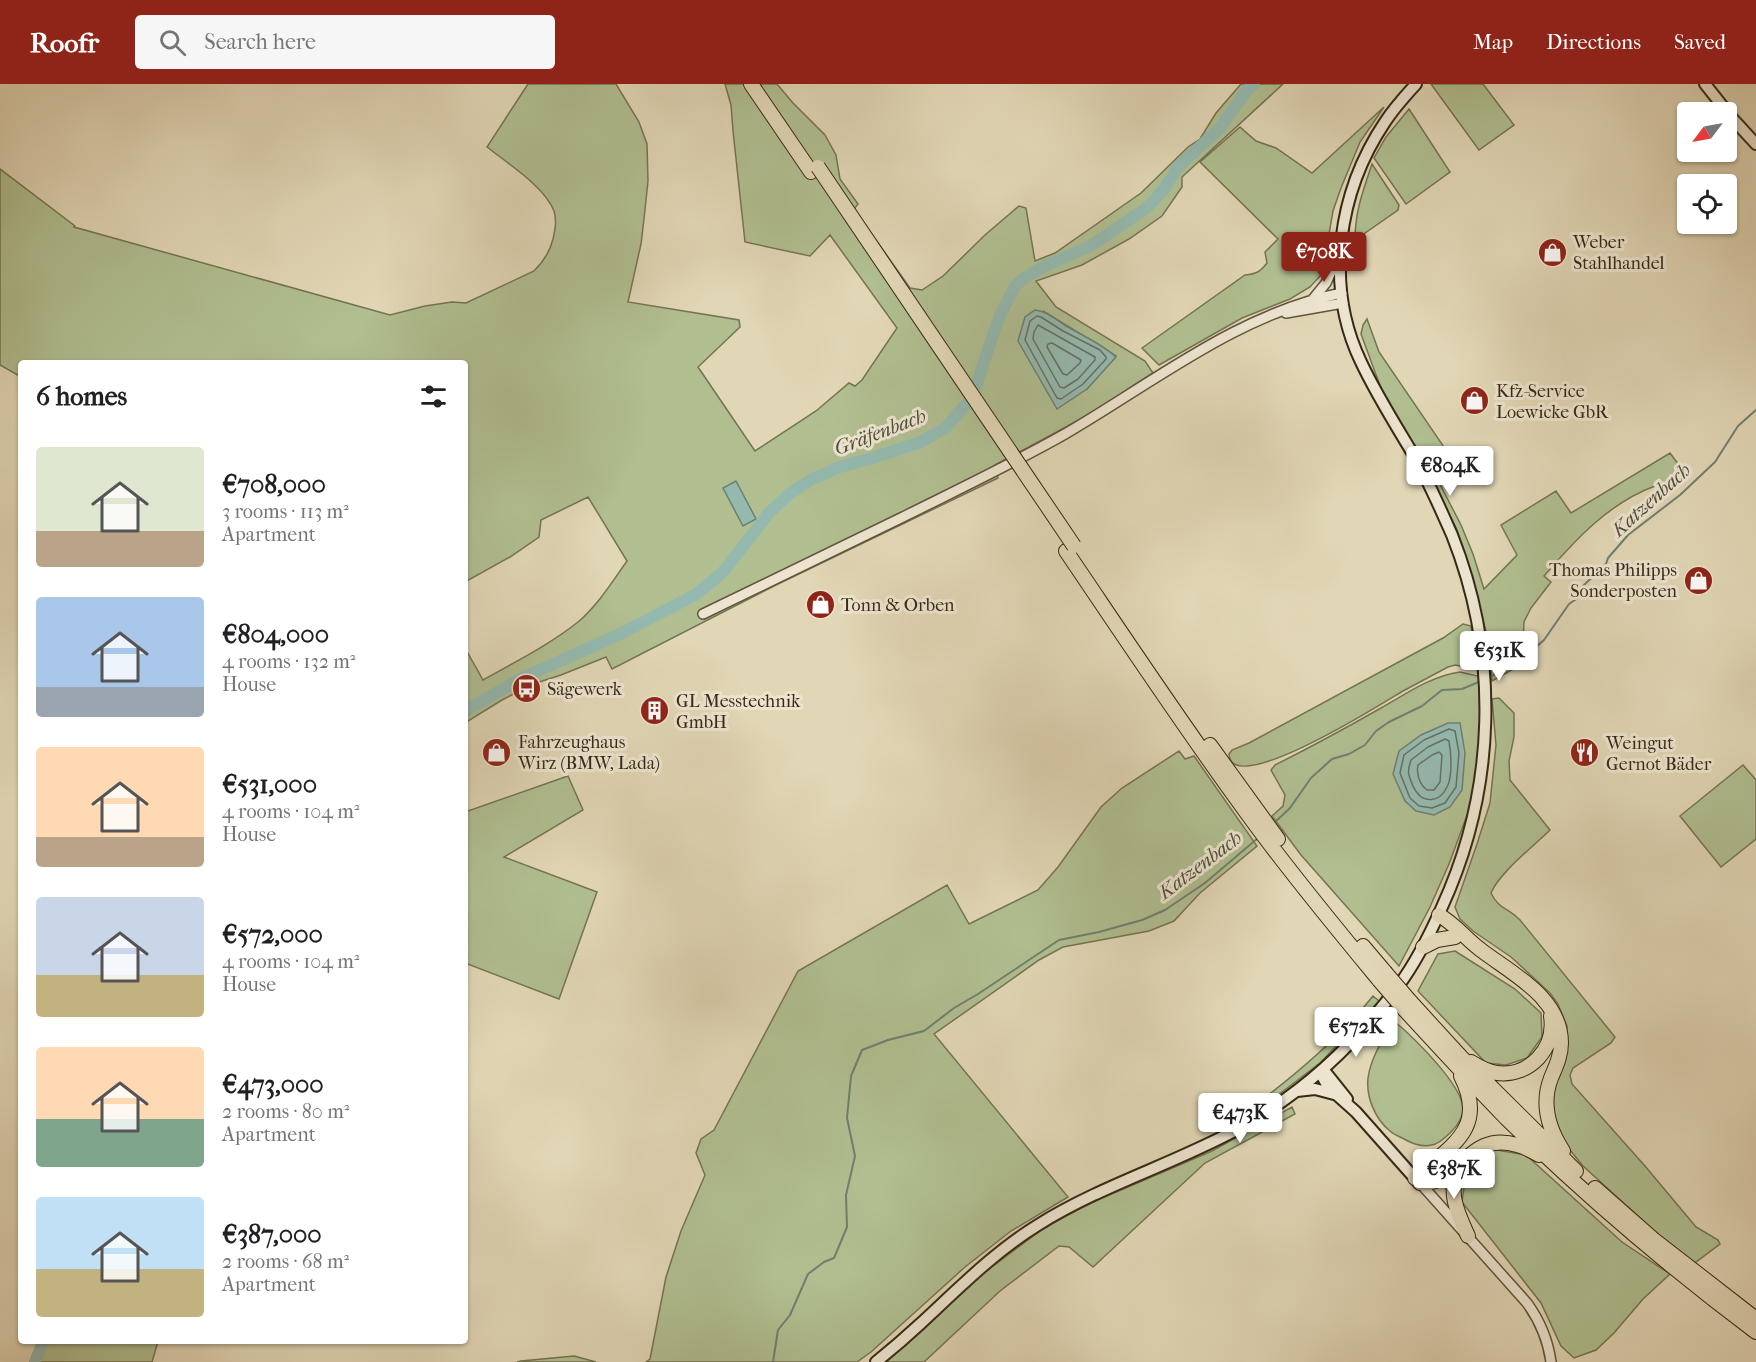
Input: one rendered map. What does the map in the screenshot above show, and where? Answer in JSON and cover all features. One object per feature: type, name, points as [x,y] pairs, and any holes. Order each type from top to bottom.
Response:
[{"type":"highway","points":[[751,84],[814,170],[1070,548],[1208,759],[1382,976],[1458,1062],[1552,1161],[1631,1233],[1756,1332]]},
{"type":"highway","points":[[762,84],[814,170]]},
{"type":"highway","points":[[1437,918],[1455,937],[1479,949]]},
{"type":"highway","points":[[1437,918],[1452,924],[1479,949],[1529,985],[1545,1000],[1556,1019],[1561,1040],[1558,1062],[1547,1092],[1546,1105],[1548,1120],[1556,1142],[1575,1170]]},
{"type":"highway","points":[[1424,947],[1437,940],[1455,937]]},
{"type":"highway","points":[[1458,1062],[1498,1073],[1519,1071],[1532,1064],[1546,1048],[1551,1035],[1550,1014],[1545,1000]]},
{"type":"highway","points":[[1458,1062],[1653,1239],[1756,1319]]},
{"type":"highway","points":[[1417,1180],[1457,1142],[1469,1122],[1471,1108],[1469,1094],[1458,1062]]},
{"type":"highway","points":[[1417,1180],[1430,1183],[1441,1180],[1477,1149],[1489,1144],[1503,1143],[1521,1146],[1552,1161]]},
{"type":"highway","points":[[1461,1162],[1455,1177],[1453,1193],[1456,1211],[1468,1236]]},
{"type":"main road","points":[[876,1362],[982,1268],[1034,1227],[1097,1192],[1234,1131],[1261,1116],[1297,1091],[1347,1047],[1368,1025],[1402,982],[1424,947],[1452,886],[1475,814],[1483,763],[1486,712],[1482,654],[1470,592],[1453,537],[1416,459],[1360,362],[1350,334],[1342,298],[1343,222],[1355,179],[1372,143],[1386,121],[1416,84]]},
{"type":"main road","points":[[1705,84],[1756,144]]},
{"type":"main road","points":[[1322,1070],[1325,1083],[1356,1112]]},
{"type":"main road","points":[[1322,1070],[1417,1180]]},
{"type":"main road","points":[[1297,1091],[1315,1089],[1336,1095]]},
{"type":"street","points":[[1313,299],[1326,283],[1341,251]]},
{"type":"street","points":[[703,614],[988,475],[1064,435],[1216,343],[1264,318],[1313,299],[1342,298]]},
{"type":"street","points":[[1264,318],[1342,298]]},
{"type":"street","points":[[1417,1180],[1532,1310],[1545,1335],[1551,1362]]},
{"type":"green space","points":[[528,84],[616,84],[639,122],[647,144],[648,181],[641,244],[628,302],[739,320],[740,327],[698,367],[755,451],[816,411],[849,383],[855,386],[862,380],[897,328],[830,235],[810,256],[745,242],[731,105],[725,84],[777,84],[825,135],[836,155],[840,179],[858,204],[854,209],[910,288],[922,290],[943,276],[1019,206],[1026,208],[1035,261],[1055,253],[1141,193],[1188,147],[1200,139],[1216,113],[1241,84],[1283,84],[1182,177],[1182,187],[1162,216],[1129,239],[1082,265],[1036,281],[1056,307],[1145,361],[1153,373],[1090,414],[995,465],[998,478],[776,585],[612,669],[606,657],[533,684],[468,721],[468,653],[483,680],[544,646],[585,615],[627,561],[588,497],[541,520],[539,537],[510,557],[468,580],[468,360],[18,360],[18,375],[0,365],[0,169],[74,227],[390,315],[425,306],[452,302],[466,303],[534,271],[546,257],[552,244],[555,218],[554,211],[543,193],[487,147]],"holes":[[[1043,311],[1116,356],[1087,389]]]},
{"type":"green space","points":[[1431,84],[1483,84],[1514,125],[1479,150]]},
{"type":"green space","points":[[1384,107],[1360,142],[1341,188],[1333,211],[1322,274],[1310,287],[1290,299],[1242,318],[1159,365],[1142,348],[1245,275],[1260,270],[1267,263],[1265,252],[1278,239],[1200,162],[1240,127],[1256,141],[1276,148],[1312,173]]},
{"type":"green space","points":[[1409,109],[1450,172],[1406,204],[1374,158],[1386,137]]},
{"type":"green space","points":[[1372,164],[1399,205],[1398,210],[1355,240],[1358,210]]},
{"type":"green space","points":[[1367,319],[1379,352],[1446,450],[1425,465],[1382,391],[1361,334]]},
{"type":"green space","points":[[1670,453],[1687,476],[1655,486],[1623,502],[1608,512],[1568,549],[1544,576],[1551,582],[1531,608],[1524,622],[1523,648],[1529,650],[1533,658],[1492,681],[1487,636],[1472,576],[1457,530],[1424,466],[1429,463],[1461,525],[1484,589],[1517,555],[1501,525],[1556,491],[1571,513]]},
{"type":"green space","points":[[1463,624],[1471,626],[1476,669],[1455,665],[1448,667],[1310,744],[1280,757],[1255,765],[1236,765],[1229,754],[1232,750],[1443,638]]},
{"type":"green space","points":[[1460,672],[1478,676],[1482,708],[1478,767],[1469,810],[1449,864],[1430,907],[1399,966],[1301,855],[1272,816],[1283,806],[1285,795],[1271,770],[1275,765],[1419,686],[1439,677]]},
{"type":"green space","points":[[1499,698],[1514,713],[1514,737],[1509,761],[1510,780],[1550,830],[1509,868],[1491,893],[1497,903],[1520,920],[1615,1037],[1611,1043],[1573,1068],[1570,1075],[1572,1084],[1696,1227],[1718,1240],[1720,1244],[1692,1265],[1583,1166],[1561,1139],[1550,1101],[1565,1053],[1567,1026],[1558,1004],[1550,993],[1511,957],[1473,931],[1460,919],[1455,907],[1490,803],[1496,745],[1492,699]]},
{"type":"green space","points":[[1179,751],[1185,759],[1194,756],[1257,846],[1200,893],[1174,921],[1149,931],[1063,947],[1039,960],[934,1034],[1068,1197],[1011,1231],[965,1267],[857,1362],[646,1362],[650,1359],[666,1277],[681,1231],[705,1175],[696,1153],[701,1139],[714,1130],[798,971],[947,885],[969,924],[1038,890],[1058,867],[1101,807],[1122,788]]},
{"type":"green space","points":[[1743,765],[1756,780],[1756,839],[1721,867],[1680,816]]},
{"type":"green space","points":[[568,776],[583,810],[504,857],[597,892],[559,999],[468,964],[468,811]]},
{"type":"green space","points":[[1455,951],[1515,989],[1541,1013],[1542,1037],[1527,1058],[1506,1065],[1486,1063],[1418,991],[1438,954]]},
{"type":"green space","points":[[1373,996],[1379,1001],[1320,1063],[1257,1111],[1220,1131],[1219,1127],[1255,1105],[1318,1054]]},
{"type":"green space","points":[[1394,1021],[1435,1062],[1455,1087],[1461,1099],[1463,1109],[1459,1122],[1447,1136],[1435,1144],[1425,1146],[1415,1144],[1392,1132],[1380,1120],[1370,1100],[1368,1078],[1372,1063]]},
{"type":"green space","points":[[1292,1107],[1295,1114],[1205,1163],[1093,1267],[1069,1247],[1059,1246],[1000,1291],[924,1362],[886,1362],[985,1272],[1048,1225],[1086,1205],[1212,1151]]},
{"type":"green space","points":[[1491,1149],[1526,1155],[1622,1242],[1670,1274],[1643,1299],[1596,1350],[1574,1358],[1561,1346],[1541,1303],[1462,1202],[1467,1165]]},
{"type":"green space","points":[[37,1344],[157,1344],[152,1362],[30,1362]]},
{"type":"green space","points":[[574,1356],[596,1362],[517,1362],[521,1361]]},
{"type":"water","points":[[1035,310],[1051,316],[1116,357],[1087,389],[1057,409],[1018,341],[1025,317]]},
{"type":"water","points":[[736,481],[756,519],[743,526],[723,488]]},
{"type":"water","points":[[1448,723],[1460,723],[1465,753],[1462,790],[1450,807],[1434,815],[1416,811],[1405,801],[1393,774],[1399,751],[1421,735]]},
{"type":"waterway","name":"Gräfenbach","points":[[468,709],[518,680],[620,634],[695,595],[722,573],[769,513],[789,494],[812,479],[840,467],[921,442],[945,428],[972,398],[1001,313],[1015,286],[1045,266],[1090,246],[1149,206],[1164,189],[1178,167],[1220,128],[1247,90],[1254,84]]},
{"type":"waterway","name":"Katzenbach","points":[[1489,678],[1529,653],[1544,640],[1569,604],[1578,598],[1584,585],[1606,564],[1608,558],[1628,535],[1680,495],[1715,462],[1738,426],[1756,410]]},
{"type":"waterway","name":"Katzenbach","points":[[1273,824],[1290,808],[1311,778],[1332,759],[1349,754],[1365,745],[1376,731],[1422,706],[1442,690],[1462,689],[1481,681]]},
{"type":"waterway","name":"Katzenbach","points":[[773,1362],[778,1330],[790,1315],[808,1274],[824,1262],[834,1258],[847,1227],[846,1195],[855,1156],[847,1118],[851,1076],[862,1050],[888,1040],[924,1031],[954,1008],[1059,940],[1142,920],[1165,910],[1205,883],[1258,838]]},
{"type":"waterway","name":"Gräfenbach","points":[[35,1362],[43,1344]]},
{"type":"place","name":"Weber Stahlhandel","points":[[1552,252]]},
{"type":"place","name":"Kfz-Service Loewicke GbR","points":[[1475,401]]},
{"type":"place","name":"Thomas Philipps Sonderposten","points":[[1698,580]]},
{"type":"place","name":"Tonn & Orben","points":[[820,605]]},
{"type":"place","name":"Sägewerk","points":[[526,689]]},
{"type":"place","name":"GL Messtechnik GmbH","points":[[655,711]]},
{"type":"place","name":"Fahrzeughaus Wirz (BMW, Lada)","points":[[497,752]]},
{"type":"place","name":"Weingut Gernot Bäder","points":[[1585,753]]}]
